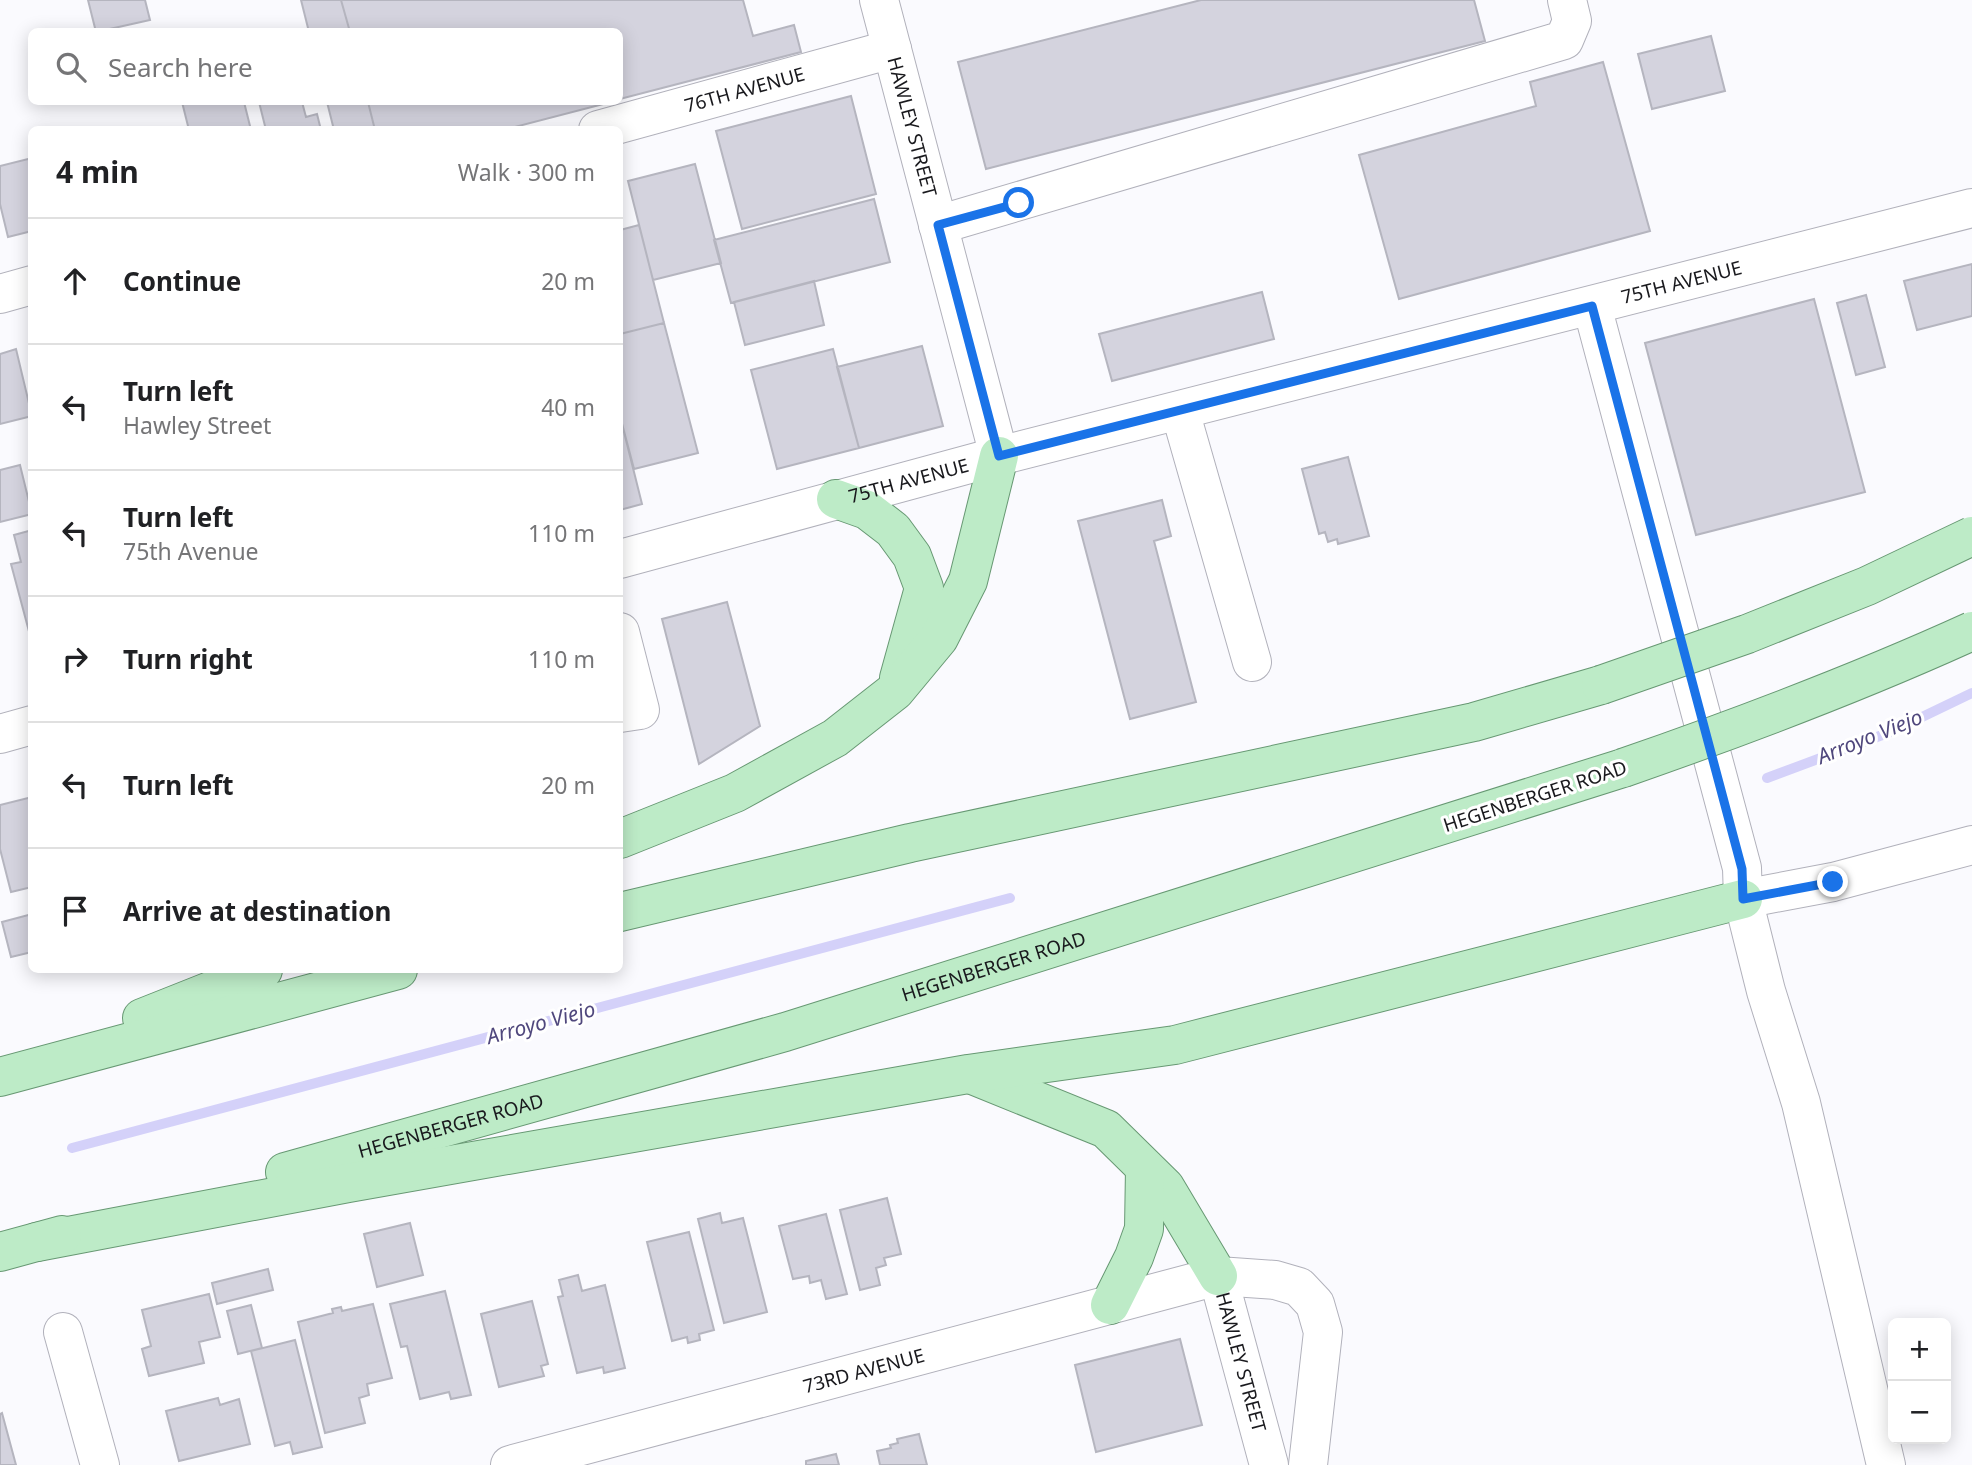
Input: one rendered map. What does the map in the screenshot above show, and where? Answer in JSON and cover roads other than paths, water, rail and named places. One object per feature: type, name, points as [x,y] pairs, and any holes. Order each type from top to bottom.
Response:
[{"type":"main road","points":[[623,838],[735,793],[835,738],[895,691],[939,638],[968,581],[999,456]]},
{"type":"main road","points":[[836,499],[867,510],[893,530],[912,556],[924,588],[895,691]]},
{"type":"main road","points":[[623,911],[909,843],[1474,722],[1601,685],[1747,634],[1855,591],[1972,536]]},
{"type":"main road","name":"HEGENBERGER ROAD","points":[[0,1252],[785,1032],[1623,768],[1765,718],[1898,665],[1972,631]]},
{"type":"main road","points":[[37,1242],[348,1183],[968,1073],[1175,1045],[1743,899]]},
{"type":"main road","points":[[0,1077],[257,973]]},
{"type":"main road","points":[[0,1077],[387,973]]},
{"type":"main road","points":[[968,1073],[1106,1129],[1165,1187],[1219,1276]]},
{"type":"main road","points":[[1110,1305],[1134,1257],[1144,1229],[1145,1168]]},
{"type":"street","name":"HAWLEY STREET","points":[[879,0],[999,456]]},
{"type":"street","points":[[938,225],[1564,40],[1572,21],[1567,0]]},
{"type":"street","name":"76TH AVENUE","points":[[613,126],[892,49]]},
{"type":"street","name":"75TH AVENUE","points":[[623,558],[999,456],[1972,208]]},
{"type":"street","points":[[0,294],[28,286]]},
{"type":"street","points":[[1592,306],[1742,869],[1743,899],[1766,991],[1801,1103],[1886,1465]]},
{"type":"street","points":[[1180,411],[1252,663]]},
{"type":"street","points":[[623,644],[640,710],[623,713]]},
{"type":"street","points":[[0,734],[28,726]]},
{"type":"street","points":[[1743,899],[1833,882],[1972,845]]},
{"type":"street","name":"HAWLEY STREET","points":[[1269,1465],[1219,1276],[1275,1280],[1299,1287],[1315,1304],[1323,1332],[1308,1465]]},
{"type":"street","name":"73RD AVENUE","points":[[510,1465],[1219,1276]]},
{"type":"street","points":[[63,1332],[100,1465]]},
{"type":"waterway","name":"Arroyo Viejo","points":[[1767,778],[1893,731],[1972,693]]},
{"type":"waterway","name":"Arroyo Viejo","points":[[72,1148],[1010,898]]}]
